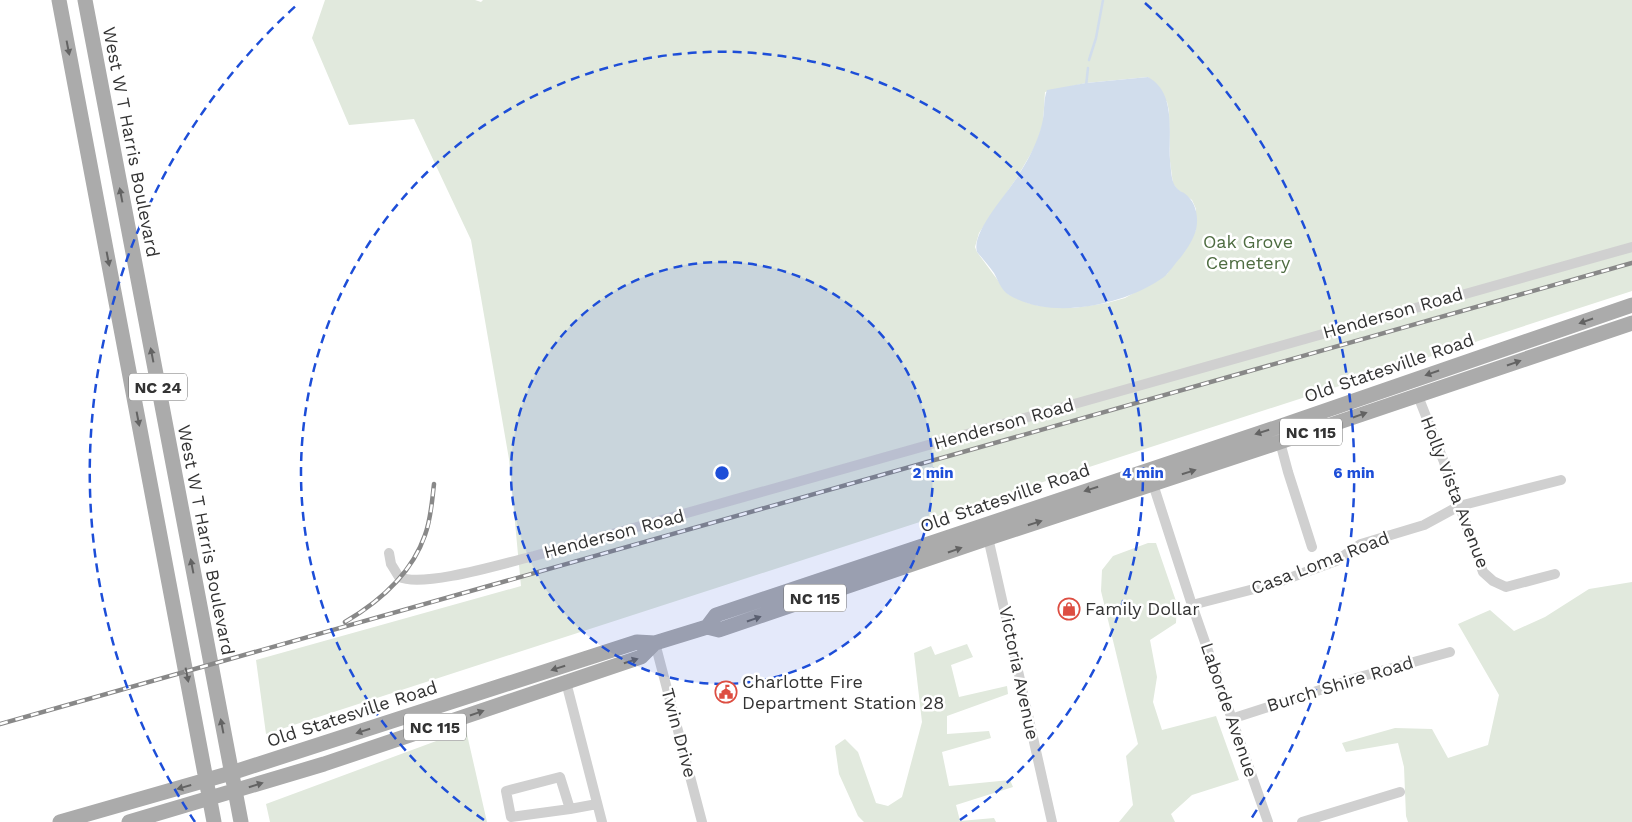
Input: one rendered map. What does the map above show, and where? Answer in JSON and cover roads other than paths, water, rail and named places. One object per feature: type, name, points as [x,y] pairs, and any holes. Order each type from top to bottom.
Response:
[{"type":"main road","name":"NC 24","points":[[59,0],[214,822]]},
{"type":"main road","name":"West W T Harris Boulevard","points":[[85,0],[240,822]]},
{"type":"main road","name":"Old Statesville Road","points":[[60,822],[231,774],[637,642],[655,643],[707,627],[719,630],[987,531],[1275,428],[1632,305]]},
{"type":"main road","name":"Old Statesville Road","points":[[987,531],[1153,484],[1632,323]]},
{"type":"main road","name":"Old Statesville Road","points":[[129,822],[324,764],[641,657],[655,643]]},
{"type":"main road","points":[[78,822],[97,812]]},
{"type":"street","name":"Henderson Road","points":[[389,553],[391,564],[399,577],[406,580],[451,576],[534,556],[1632,247]]},
{"type":"street","name":"Holly Vista Avenue","points":[[1418,396],[1444,462],[1483,572],[1493,581],[1506,587],[1555,574]]},
{"type":"street","points":[[1280,442],[1312,547]]},
{"type":"street","name":"Casa Loma Road","points":[[1192,604],[1272,584],[1336,560],[1361,544],[1424,525],[1459,506],[1561,480]]},
{"type":"street","name":"Laborde Avenue","points":[[1153,484],[1192,604],[1268,822]]},
{"type":"street","name":"Victoria Avenue","points":[[987,531],[1052,822]]},
{"type":"street","name":"Twin Drive","points":[[655,643],[702,822]]},
{"type":"street","name":"Burch Shire Road","points":[[1231,718],[1362,676],[1450,652]]},
{"type":"street","points":[[566,682],[602,822]]},
{"type":"street","points":[[570,809],[560,777],[506,791],[512,817],[570,809],[598,804]]},
{"type":"street","points":[[1302,822],[1400,792]]},
{"type":"water","points":[[1148,77],[1157,84],[1167,103],[1170,126],[1171,174],[1175,186],[1188,196],[1196,210],[1196,230],[1188,248],[1164,277],[1148,287],[1109,302],[1067,308],[1046,307],[1027,303],[1009,295],[977,252],[977,244],[984,225],[1016,179],[1034,146],[1042,124],[1047,90],[1086,83]]},
{"type":"waterway","points":[[1089,60],[1096,38],[1103,0]]},
{"type":"waterway","points":[[1086,86],[1088,68]]},
{"type":"railway","points":[[0,724],[1632,263]]},
{"type":"railway","points":[[345,622],[382,596],[412,562],[427,529],[434,484]]},
{"type":"place","name":"Family Dollar","points":[[1069,609]]},
{"type":"place","name":"Charlotte Fire Department Station 28","points":[[726,692]]},
{"type":"park label","name":"Oak Grove Cemetery","points":[[1248,252]]}]
